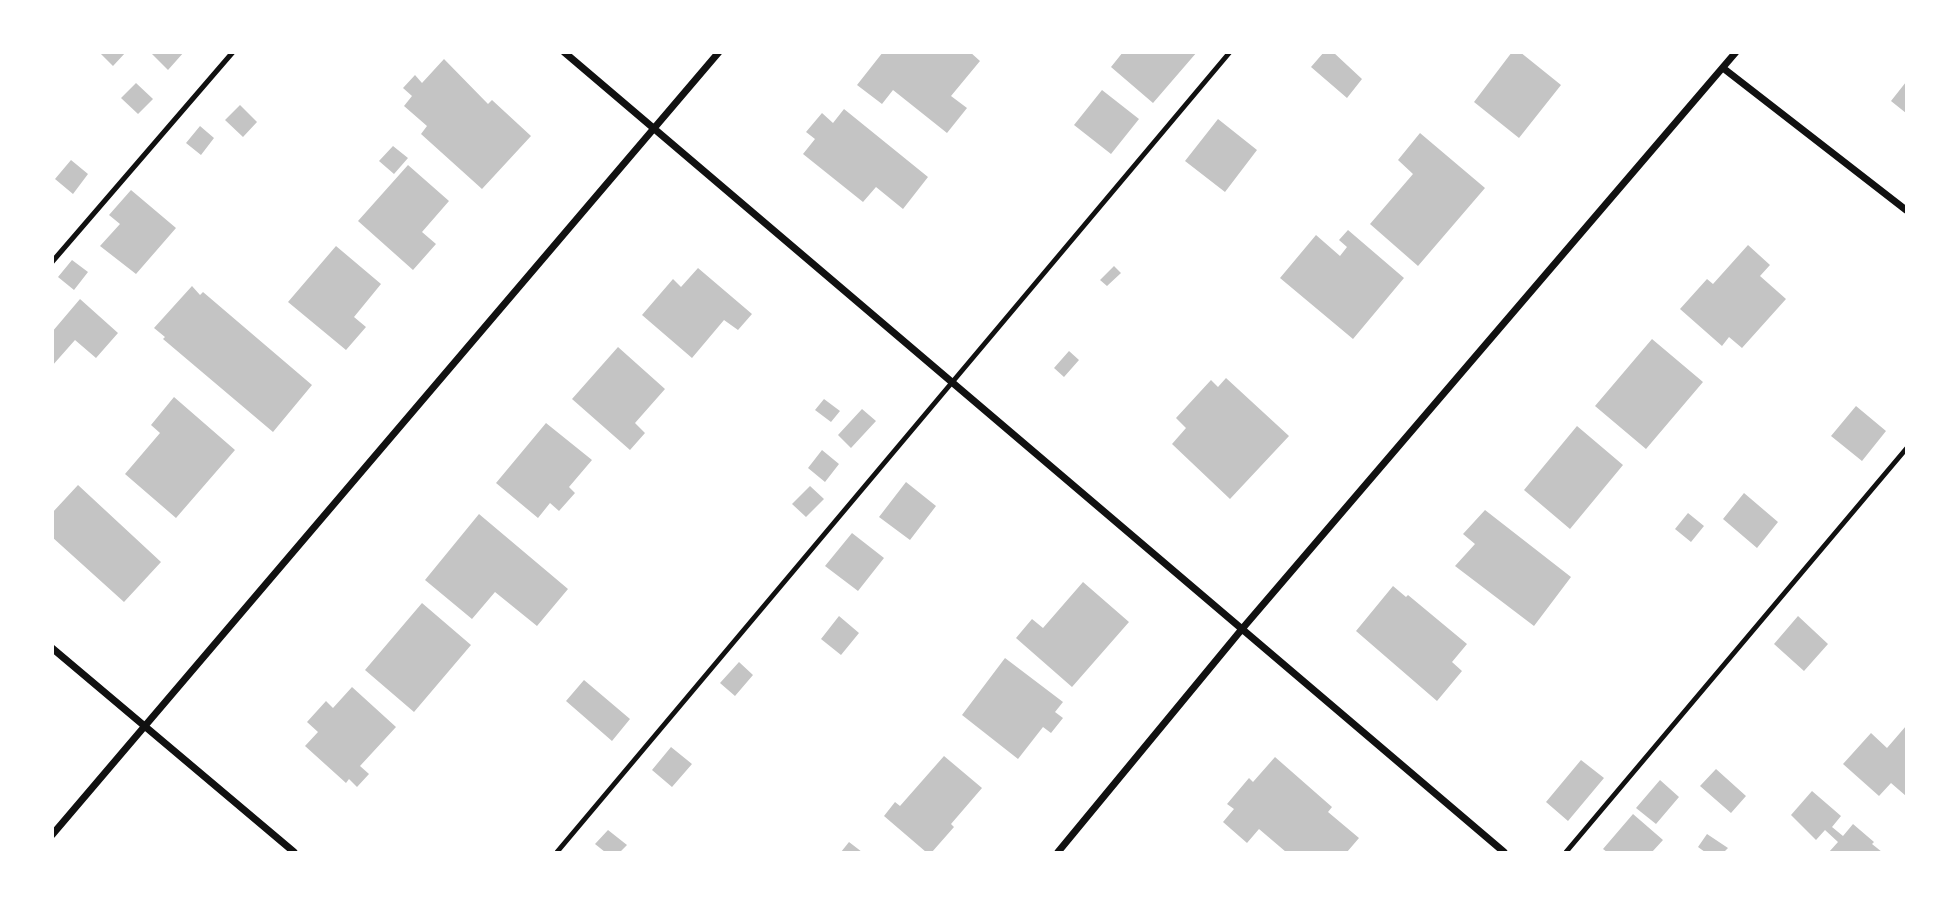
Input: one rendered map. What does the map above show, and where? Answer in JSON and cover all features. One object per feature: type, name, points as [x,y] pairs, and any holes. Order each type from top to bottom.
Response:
[{"type":"street","points":[[564,52],[1504,852]]},
{"type":"street","points":[[52,835],[719,52]]},
{"type":"street","points":[[1058,852],[1242,629],[1736,52]]},
{"type":"street","points":[[1723,68],[1906,210]]},
{"type":"street","points":[[52,648],[294,852]]},
{"type":"lane","points":[[52,262],[233,52]]},
{"type":"lane","points":[[557,852],[1230,52]]},
{"type":"lane","points":[[1566,852],[1906,449]]},
{"type":"building","points":[[99,52],[126,52],[113,66]]},
{"type":"building","points":[[150,52],[184,52],[168,70]]},
{"type":"building","points":[[883,52],[970,52],[980,61],[951,96],[967,108],[947,133],[893,90],[882,104],[857,85]]},
{"type":"building","points":[[1123,52],[1197,52],[1153,103],[1111,67]]},
{"type":"building","points":[[1324,52],[1333,52],[1362,79],[1347,98],[1311,67]]},
{"type":"building","points":[[1512,52],[1520,52],[1561,85],[1519,138],[1474,102]]},
{"type":"building","points":[[444,59],[488,104],[492,100],[531,136],[482,189],[421,134],[427,126],[404,106],[412,96],[403,88],[415,75],[422,83]]},
{"type":"building","points":[[1906,82],[1906,113],[1891,101]]},
{"type":"building","points":[[136,83],[153,99],[138,114],[121,98]]},
{"type":"building","points":[[1102,90],[1139,119],[1111,154],[1074,125]]},
{"type":"building","points":[[240,105],[257,122],[243,137],[225,120]]},
{"type":"building","points":[[844,109],[928,177],[903,209],[876,187],[863,202],[803,154],[815,139],[806,132],[822,113],[833,123]]},
{"type":"building","points":[[1218,119],[1257,150],[1225,192],[1185,161]]},
{"type":"building","points":[[200,126],[214,138],[201,155],[186,143]]},
{"type":"building","points":[[1420,133],[1485,188],[1418,266],[1370,224],[1413,174],[1398,160]]},
{"type":"building","points":[[393,146],[408,158],[394,174],[379,161]]},
{"type":"building","points":[[71,160],[88,174],[73,194],[55,179]]},
{"type":"building","points":[[408,165],[449,201],[422,232],[436,244],[413,270],[358,221]]},
{"type":"building","points":[[131,190],[176,228],[136,274],[100,246],[120,224],[109,215]]},
{"type":"building","points":[[1348,230],[1404,278],[1353,339],[1280,278],[1316,235],[1340,256],[1347,247],[1339,240]]},
{"type":"building","points":[[1748,245],[1770,265],[1760,276],[1786,299],[1742,348],[1729,337],[1722,346],[1680,309],[1707,279],[1713,284]]},
{"type":"building","points":[[336,246],[381,284],[354,317],[366,327],[346,350],[288,302]]},
{"type":"building","points":[[72,260],[88,272],[74,290],[58,277]]},
{"type":"building","points":[[1114,266],[1121,273],[1107,286],[1100,280]]},
{"type":"building","points":[[698,268],[752,314],[738,330],[724,320],[692,358],[642,315],[673,279],[681,287]]},
{"type":"building","points":[[192,286],[200,295],[203,292],[312,385],[273,432],[163,339],[165,337],[154,328]]},
{"type":"building","points":[[80,299],[118,333],[96,358],[75,340],[52,366],[52,332]]},
{"type":"building","points":[[1652,339],[1703,382],[1646,449],[1595,406]]},
{"type":"building","points":[[618,347],[665,389],[635,423],[645,433],[630,450],[572,399]]},
{"type":"building","points":[[1069,351],[1079,360],[1064,377],[1054,368]]},
{"type":"building","points":[[1226,378],[1289,436],[1230,499],[1172,444],[1186,428],[1176,418],[1211,380],[1218,387]]},
{"type":"building","points":[[174,397],[235,450],[176,518],[125,474],[160,433],[151,425]]},
{"type":"building","points":[[824,399],[840,411],[831,422],[815,410]]},
{"type":"building","points":[[1856,406],[1886,431],[1862,461],[1831,436]]},
{"type":"building","points":[[862,409],[876,421],[851,448],[838,435]]},
{"type":"building","points":[[546,423],[592,460],[569,487],[575,493],[559,511],[550,503],[538,518],[496,483]]},
{"type":"building","points":[[1577,426],[1623,465],[1570,529],[1524,490]]},
{"type":"building","points":[[822,450],[839,464],[825,482],[808,468]]},
{"type":"building","points":[[906,482],[936,506],[910,540],[879,517]]},
{"type":"building","points":[[78,485],[161,562],[124,602],[52,537],[52,513]]},
{"type":"building","points":[[810,486],[824,499],[806,517],[792,504]]},
{"type":"building","points":[[1744,493],[1778,522],[1757,548],[1723,519]]},
{"type":"building","points":[[1485,510],[1571,577],[1534,626],[1455,566],[1475,544],[1463,534]]},
{"type":"building","points":[[1688,513],[1704,526],[1691,542],[1675,529]]},
{"type":"building","points":[[479,514],[568,589],[537,626],[495,592],[472,619],[425,580]]},
{"type":"building","points":[[852,533],[884,558],[858,591],[825,566]]},
{"type":"building","points":[[1083,582],[1129,622],[1072,687],[1016,638],[1032,619],[1043,628]]},
{"type":"building","points":[[1393,586],[1406,597],[1408,595],[1467,644],[1452,662],[1462,671],[1437,701],[1356,631]]},
{"type":"building","points":[[422,603],[471,645],[414,712],[365,670]]},
{"type":"building","points":[[839,616],[859,633],[841,655],[821,639]]},
{"type":"building","points":[[1798,616],[1828,644],[1804,671],[1774,644]]},
{"type":"building","points":[[1005,658],[1063,702],[1055,712],[1063,718],[1051,733],[1043,727],[1018,759],[962,715]]},
{"type":"building","points":[[739,662],[753,675],[735,696],[720,683]]},
{"type":"building","points":[[584,680],[630,719],[612,741],[566,701]]},
{"type":"building","points":[[352,687],[396,727],[360,766],[369,774],[357,787],[349,779],[346,783],[305,746],[318,732],[307,722],[326,701],[333,708]]},
{"type":"building","points":[[1906,726],[1906,796],[1891,783],[1879,796],[1843,764],[1871,733],[1887,748]]},
{"type":"building","points":[[671,747],[692,764],[672,787],[652,770]]},
{"type":"building","points":[[944,756],[982,788],[951,824],[954,827],[932,852],[926,852],[884,816],[895,802],[900,806]]},
{"type":"building","points":[[1275,757],[1332,807],[1328,812],[1359,838],[1347,852],[1286,852],[1259,829],[1247,843],[1223,822],[1234,809],[1227,804],[1249,778],[1253,782]]},
{"type":"building","points":[[1581,760],[1604,778],[1568,821],[1546,802]]},
{"type":"building","points":[[1716,769],[1746,796],[1731,813],[1700,786]]},
{"type":"building","points":[[1660,780],[1679,797],[1656,824],[1636,808]]},
{"type":"building","points":[[1812,791],[1841,816],[1832,827],[1843,836],[1853,824],[1882,852],[1829,852],[1838,842],[1825,830],[1816,840],[1791,815]]},
{"type":"building","points":[[1633,814],[1663,840],[1652,852],[1607,852],[1603,849]]},
{"type":"building","points":[[608,830],[627,845],[620,852],[605,852],[595,844]]},
{"type":"building","points":[[1707,834],[1728,848],[1724,852],[1705,852],[1698,847]]},
{"type":"building","points":[[849,842],[862,852],[841,852]]}]
